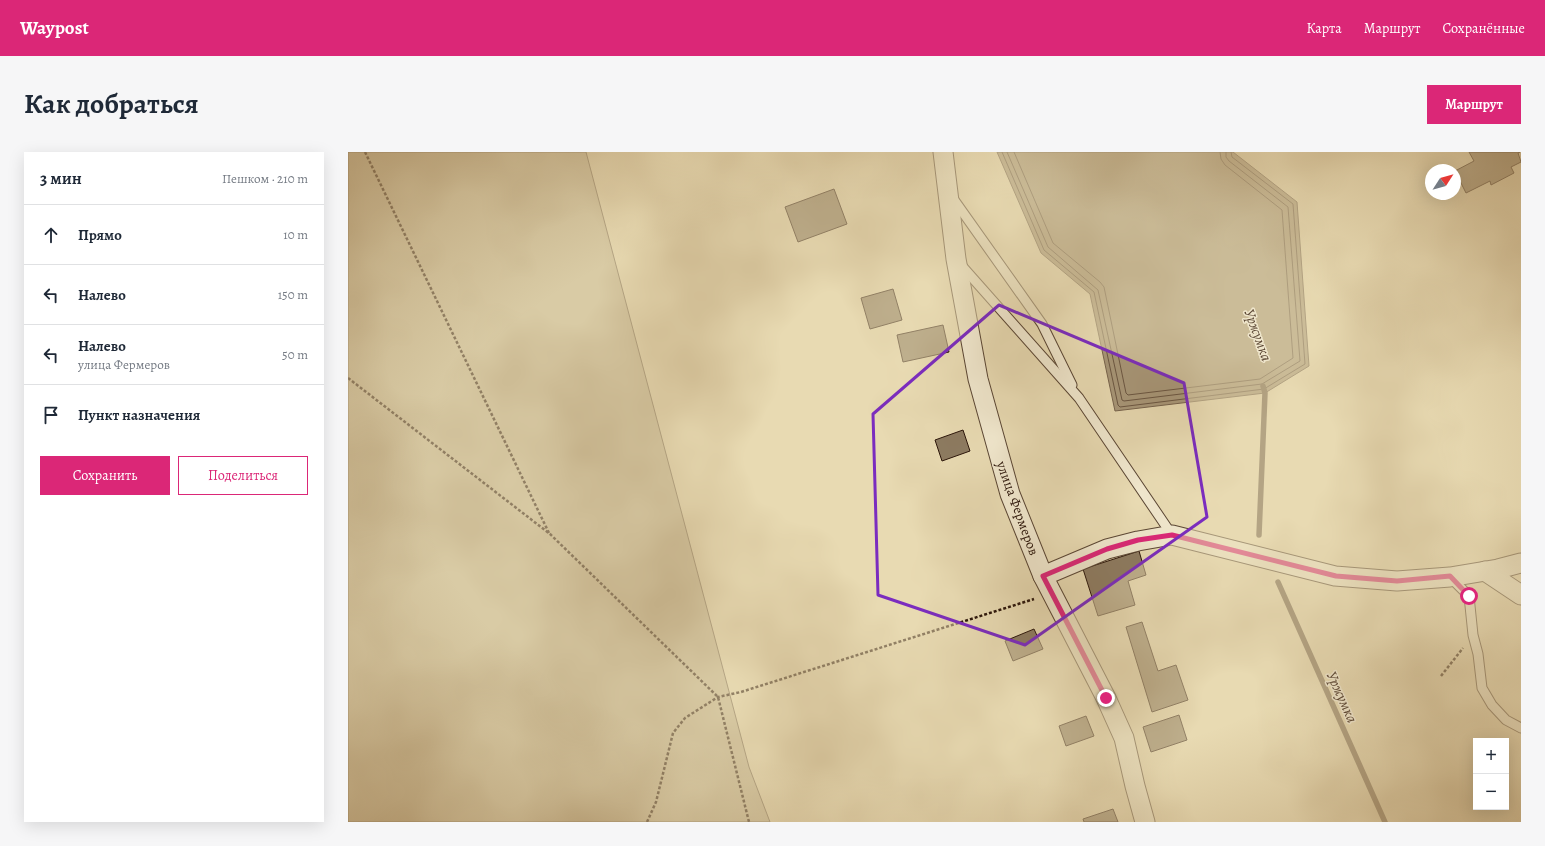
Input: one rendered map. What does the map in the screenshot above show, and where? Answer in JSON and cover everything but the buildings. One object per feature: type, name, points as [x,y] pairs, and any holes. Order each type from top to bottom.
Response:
[{"type":"street","name":"улица Фермеров","points":[[943,152],[956,259],[978,379],[1010,494],[1043,576],[1106,698],[1124,738],[1145,822]]},
{"type":"street","points":[[1043,576],[1107,549],[1138,540],[1172,535],[1336,576],[1397,581],[1485,571],[1521,563]]},
{"type":"street","points":[[1485,571],[1521,595]]},
{"type":"lane","points":[[948,191],[1042,324],[1077,395]]},
{"type":"lane","points":[[956,259],[1077,395],[1172,535]]},
{"type":"lane","points":[[1450,576],[1469,596],[1473,635],[1478,654],[1482,688],[1492,705],[1506,720],[1521,728]]},
{"type":"path","points":[[365,152],[550,534]]},
{"type":"path","points":[[348,378],[550,534],[718,697],[749,822]]},
{"type":"path","points":[[647,822],[656,802],[674,734],[685,718],[718,697],[741,692],[1052,593]]},
{"type":"path","points":[[1441,676],[1473,635]]},
{"type":"highlighted area","points":[[999,305],[1184,383],[1207,517],[1025,645],[878,595],[873,414]]},
{"type":"shaded area","points":[[348,152],[586,152],[749,767],[770,822],[348,822]]},
{"type":"water","points":[[997,152],[1233,152],[1297,202],[1309,366],[1265,393],[1115,411],[1090,294],[1041,253]]},
{"type":"waterway","name":"Уржумка","points":[[1259,535],[1265,393],[1263,386]]},
{"type":"waterway","name":"Уржумка","points":[[1278,582],[1385,822]]},
{"type":"route","points":[[1106,698],[1043,576],[1107,549],[1138,540],[1172,535],[1336,576],[1397,581],[1450,576],[1469,596]]}]
